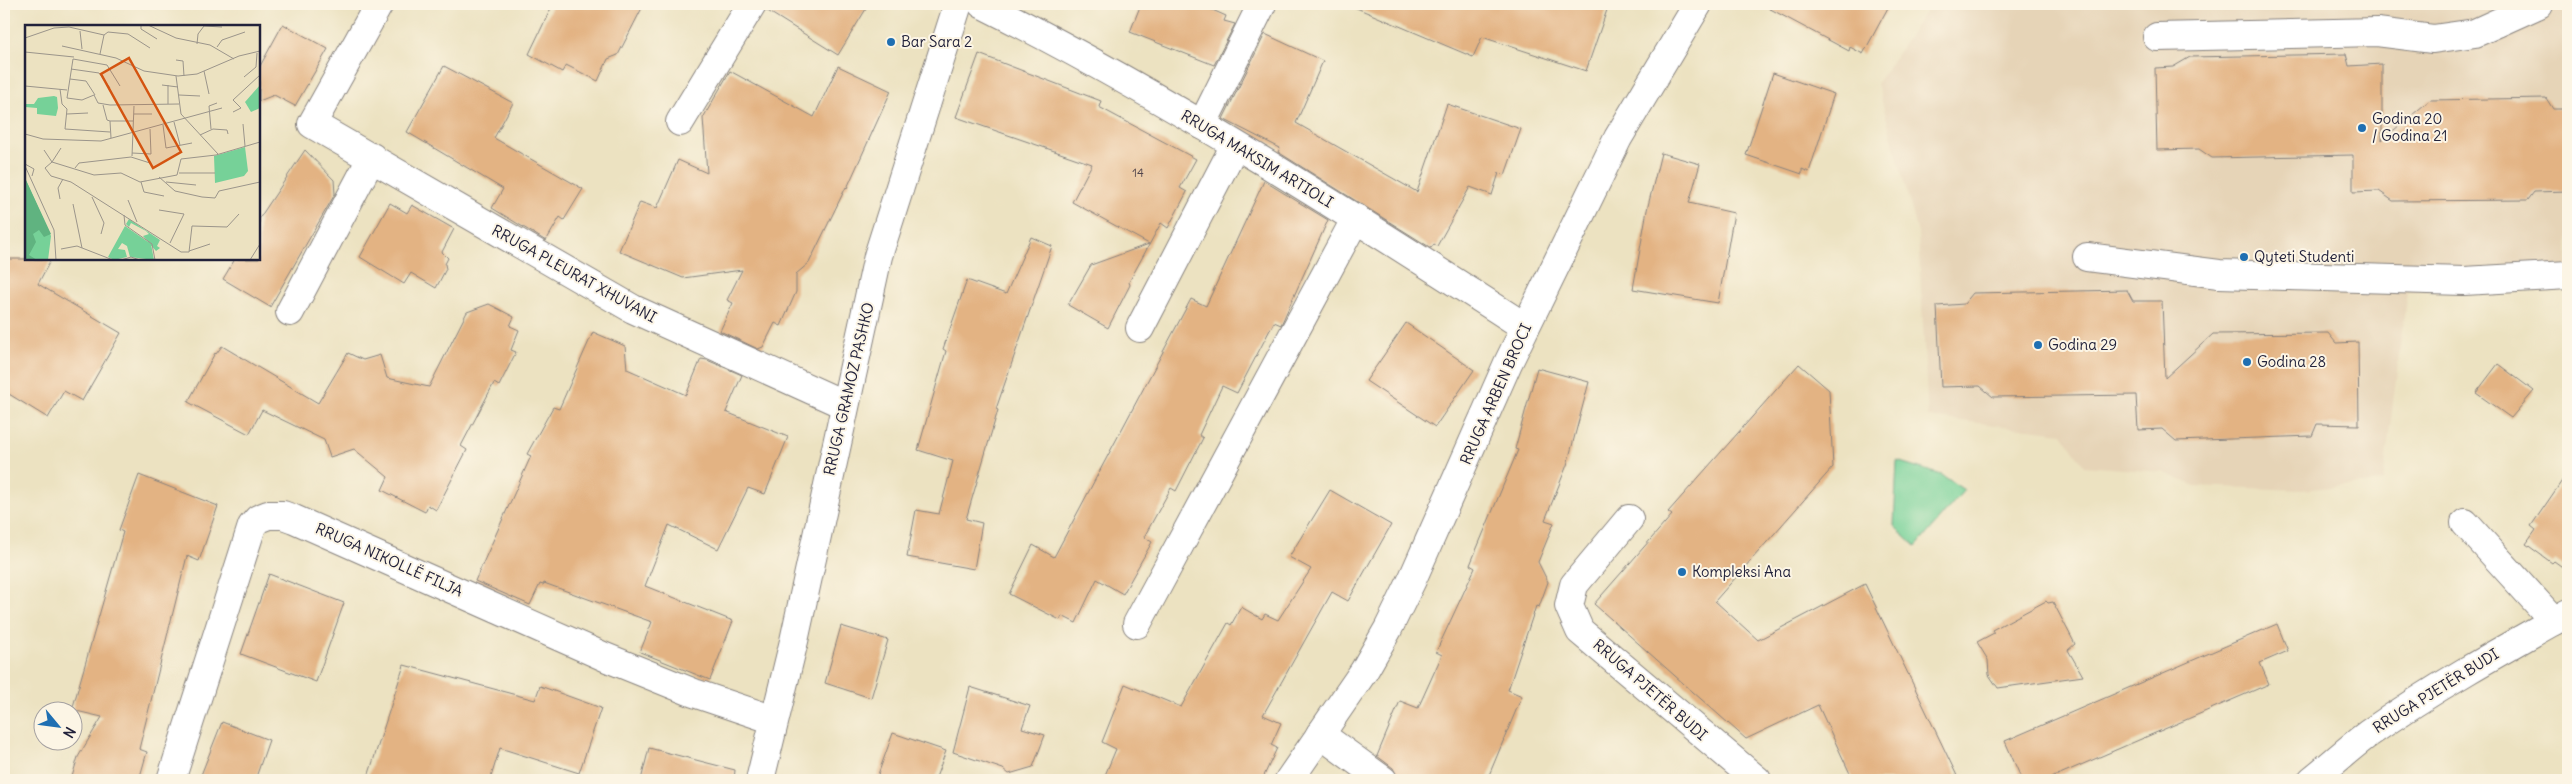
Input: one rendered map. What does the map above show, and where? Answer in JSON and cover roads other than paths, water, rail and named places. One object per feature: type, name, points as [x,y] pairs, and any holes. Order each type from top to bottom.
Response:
[{"type":"street","name":"RRUGA PLEURAT XHUVANI","points":[[379,4],[312,124],[633,309],[845,405]]},
{"type":"street","points":[[680,122],[752,4]]},
{"type":"street","name":"RRUGA GRAMOZ PASHKO","points":[[760,780],[878,256],[958,4]]},
{"type":"street","name":"RRUGA MAKSIM ARTIOLI","points":[[982,4],[1144,91],[1202,125],[1356,218],[1525,327]]},
{"type":"street","points":[[1202,125],[1262,4]]},
{"type":"street","name":"RRUGA ARBEN BROCI","points":[[1289,780],[1364,671],[1388,629],[1412,580],[1525,327],[1618,138],[1698,4]]},
{"type":"street","points":[[2157,37],[2377,32],[2433,39],[2475,34],[2540,4]]},
{"type":"street","points":[[1140,328],[1235,145]]},
{"type":"street","points":[[290,312],[372,157]]},
{"type":"street","points":[[1137,624],[1356,218]]},
{"type":"street","points":[[2087,256],[2229,275],[2464,281],[2568,276]]},
{"type":"street","name":"RRUGA NIKOLLË FILJA","points":[[171,780],[252,526],[258,519],[275,514],[289,517],[342,539],[604,657],[694,692],[774,720]]},
{"type":"street","name":"RRUGA PJETËR BUDI","points":[[1629,518],[1574,585],[1569,606],[1580,631],[1757,780]]},
{"type":"street","points":[[2466,523],[2561,617]]},
{"type":"street","name":"RRUGA PJETËR BUDI","points":[[2312,780],[2366,735],[2488,657],[2561,617]]},
{"type":"street","points":[[1320,734],[1383,780]]},
{"type":"place","name":"Bar Sara 2","points":[[891,42]]},
{"type":"place","name":"Godina 20 / Godina 21","points":[[2362,128]]},
{"type":"place","name":"Qyteti Studenti","points":[[2244,257]]},
{"type":"place","name":"Godina 29","points":[[2038,345]]},
{"type":"place","name":"Godina 28","points":[[2247,362]]},
{"type":"place","name":"Kompleksi Ana","points":[[1682,572]]}]
